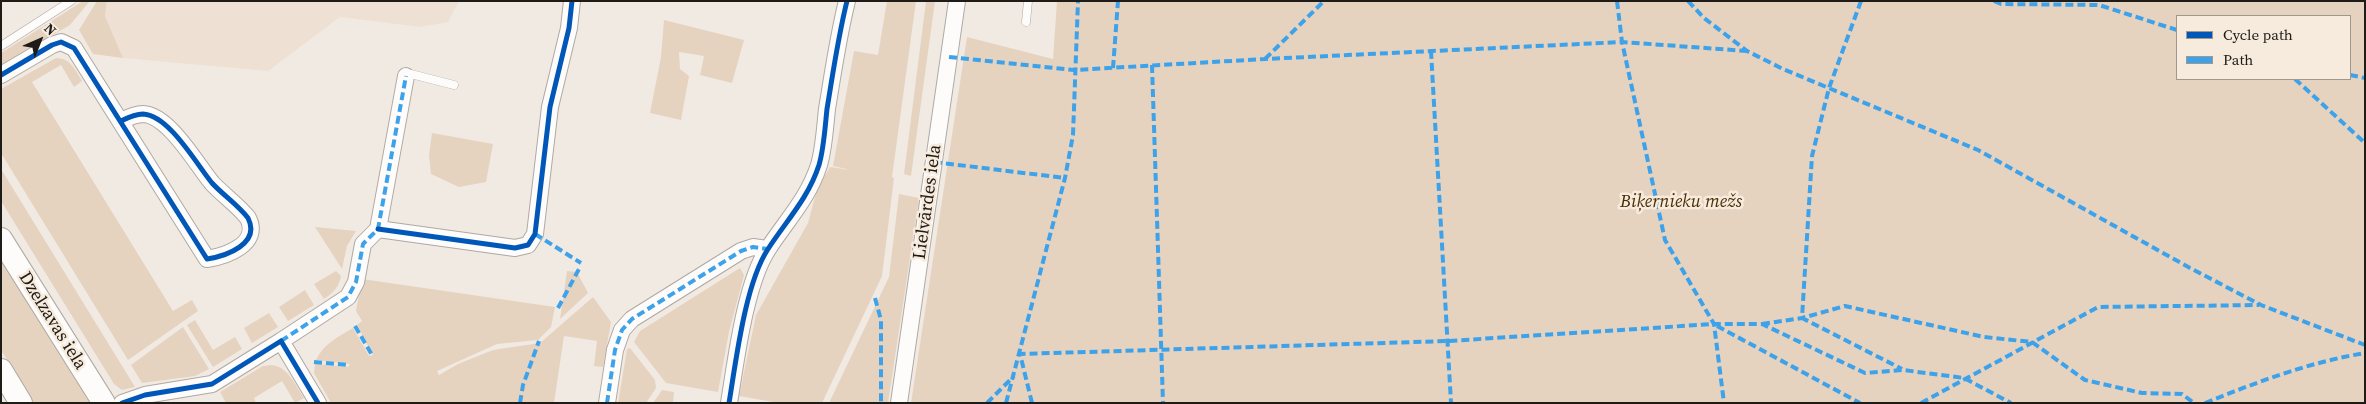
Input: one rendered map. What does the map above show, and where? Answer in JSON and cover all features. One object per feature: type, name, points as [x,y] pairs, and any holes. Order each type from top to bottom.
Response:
[{"type":"main road","name":"Dzelzavas iela","points":[[1,239],[104,403]]},
{"type":"main road","points":[[1,370],[21,403]]},
{"type":"street","points":[[378,229],[515,248],[528,245],[535,234],[550,107],[569,28],[572,1]]},
{"type":"street","points":[[729,403],[746,310],[758,268],[767,249],[802,202],[820,163],[837,42],[847,1]]},
{"type":"street","name":"Lielvārdes iela","points":[[899,403],[957,1]]},
{"type":"street","points":[[1,75],[52,45],[61,42],[74,48],[207,259],[228,255],[241,246],[249,233],[250,225],[248,218],[213,184],[176,135],[164,125],[145,114],[135,115],[121,121]]},
{"type":"street","points":[[122,403],[145,395],[212,384],[348,297],[356,282],[363,244],[378,229],[406,76]]},
{"type":"street","points":[[607,403],[619,336],[632,319],[741,251],[753,247],[767,249]]},
{"type":"street","points":[[281,341],[318,403]]},
{"type":"lane","points":[[1,46],[71,1]]},
{"type":"lane","points":[[1026,22],[1028,1]]},
{"type":"lane","points":[[406,76],[411,74],[454,85]]},
{"type":"shaded area","points":[[107,1],[459,1],[448,22],[420,27],[340,17],[268,71],[123,58],[105,16]]},
{"type":"green space","points":[[83,1],[90,1],[70,25],[1,65],[1,53]]},
{"type":"green space","points":[[97,1],[107,1],[105,16],[123,58],[93,54],[79,30]]},
{"type":"green space","points":[[887,1],[916,1],[892,177],[894,178],[882,276],[822,403],[779,403],[739,396],[756,315],[808,223],[817,189],[830,167],[851,170],[833,166],[854,51],[878,55]]},
{"type":"green space","points":[[926,1],[935,1],[911,176],[904,174]]},
{"type":"green space","name":"Biķernieku mežs","points":[[1057,1],[2365,1],[2365,403],[911,403],[967,37],[1053,59]]},
{"type":"green space","points":[[664,20],[744,40],[732,83],[700,75],[704,56],[679,52],[680,69],[689,76],[681,120],[650,113],[661,57]]},
{"type":"green space","points":[[56,58],[69,62],[82,81],[74,87],[61,65],[32,82],[173,311],[192,300],[198,311],[128,360],[1,153],[1,89]]},
{"type":"green space","points":[[432,133],[493,144],[486,182],[459,187],[431,174],[429,155]]},
{"type":"green space","points":[[1,169],[135,387],[122,390],[114,384],[1,201]]},
{"type":"green space","points":[[899,194],[919,198],[888,403],[829,403],[889,277]]},
{"type":"green space","points":[[315,227],[356,231],[347,246],[342,269]]},
{"type":"green space","points":[[1,255],[92,403],[34,403],[1,350]]},
{"type":"green space","points":[[740,268],[744,275],[729,332],[718,392],[666,383],[634,342],[640,331]]},
{"type":"green space","points":[[336,271],[341,276],[339,283],[333,292],[324,299],[314,284]]},
{"type":"green space","points":[[567,271],[577,272],[588,293],[560,319]]},
{"type":"green space","points":[[362,279],[555,307],[551,327],[538,340],[497,344],[437,371],[439,375],[458,364],[493,350],[540,343],[593,297],[611,322],[603,367],[594,366],[597,341],[564,336],[554,403],[331,403],[314,373],[315,364],[348,367],[350,364],[316,360],[319,354],[332,341],[353,328],[369,356],[373,355],[357,325],[362,321],[356,311]]},
{"type":"green space","points":[[305,290],[314,305],[288,321],[279,307]]},
{"type":"green space","points":[[269,313],[278,327],[252,343],[244,328]]},
{"type":"green space","points":[[195,320],[213,350],[235,337],[242,349],[213,367],[187,325]]},
{"type":"green space","points":[[183,327],[209,369],[195,376],[142,383],[131,365]]},
{"type":"green space","points":[[630,348],[655,380],[656,388],[646,403],[618,403],[627,349]]},
{"type":"green space","points":[[271,365],[287,372],[304,398],[295,403],[282,381],[254,398],[256,403],[226,403],[220,392],[263,366]]},
{"type":"green space","points":[[662,390],[674,392],[673,403],[653,403]]},
{"type":"marked path","points":[[1006,403],[1065,178],[1073,135],[1078,1]]},
{"type":"marked path","points":[[1113,68],[1118,1]]},
{"type":"marked path","points":[[1265,59],[1324,1]]},
{"type":"marked path","points":[[1617,1],[1622,42],[1665,240],[1714,324],[1724,403]]},
{"type":"marked path","points":[[1688,1],[1704,18],[1747,51],[1783,69],[1978,150],[2190,268],[2261,305],[2365,345]]},
{"type":"marked path","points":[[1861,1],[1829,88],[1812,156],[1802,318],[1902,369]]},
{"type":"marked path","points":[[1994,1],[2001,4],[2099,5],[2176,30]]},
{"type":"marked path","points":[[949,57],[1074,70],[1622,42],[1747,51]]},
{"type":"marked path","points":[[1431,51],[1451,403]]},
{"type":"marked path","points":[[1152,65],[1163,403]]},
{"type":"marked path","points":[[2351,75],[2365,78]]},
{"type":"marked path","points":[[281,341],[348,297],[356,282],[363,244],[378,229],[406,76]]},
{"type":"marked path","points":[[2296,80],[2365,143]]},
{"type":"marked path","points":[[934,162],[1065,178]]},
{"type":"marked path","points":[[535,234],[581,263]]},
{"type":"marked path","points":[[607,403],[615,350],[622,330],[632,319],[741,251],[753,247],[767,249]]},
{"type":"marked path","points":[[558,308],[579,269]]},
{"type":"marked path","points":[[875,298],[881,320],[881,403]]},
{"type":"marked path","points":[[1921,403],[2098,307],[2259,305]]},
{"type":"marked path","points":[[1762,324],[1802,318],[1845,306],[1984,337],[2032,342],[2085,380],[2142,393],[2182,394],[2194,403]]},
{"type":"marked path","points":[[1032,403],[1020,354],[1448,341],[1714,324],[1762,324],[1865,373],[1903,370],[1964,378],[2011,403]]},
{"type":"marked path","points":[[355,326],[372,355]]},
{"type":"marked path","points":[[1717,326],[1860,403]]},
{"type":"marked path","points":[[520,403],[523,385],[539,341]]},
{"type":"marked path","points":[[2205,403],[2284,374],[2324,362],[2365,353]]},
{"type":"marked path","points":[[314,362],[348,365]]},
{"type":"marked path","points":[[987,403],[1014,376]]},
{"type":"cycle path","points":[[378,229],[515,248],[528,245],[535,234],[550,107],[569,28],[572,1]]},
{"type":"cycle path","points":[[729,403],[742,323],[753,282],[768,249],[803,199],[819,165],[836,55],[847,1]]},
{"type":"cycle path","points":[[1,75],[52,45],[61,42],[74,48],[207,259],[232,252],[246,242],[250,235],[251,227],[248,218],[212,183],[182,142],[163,123],[143,114],[134,115],[121,121]]},
{"type":"cycle path","points":[[122,403],[145,395],[212,384],[281,341],[318,403]]}]
